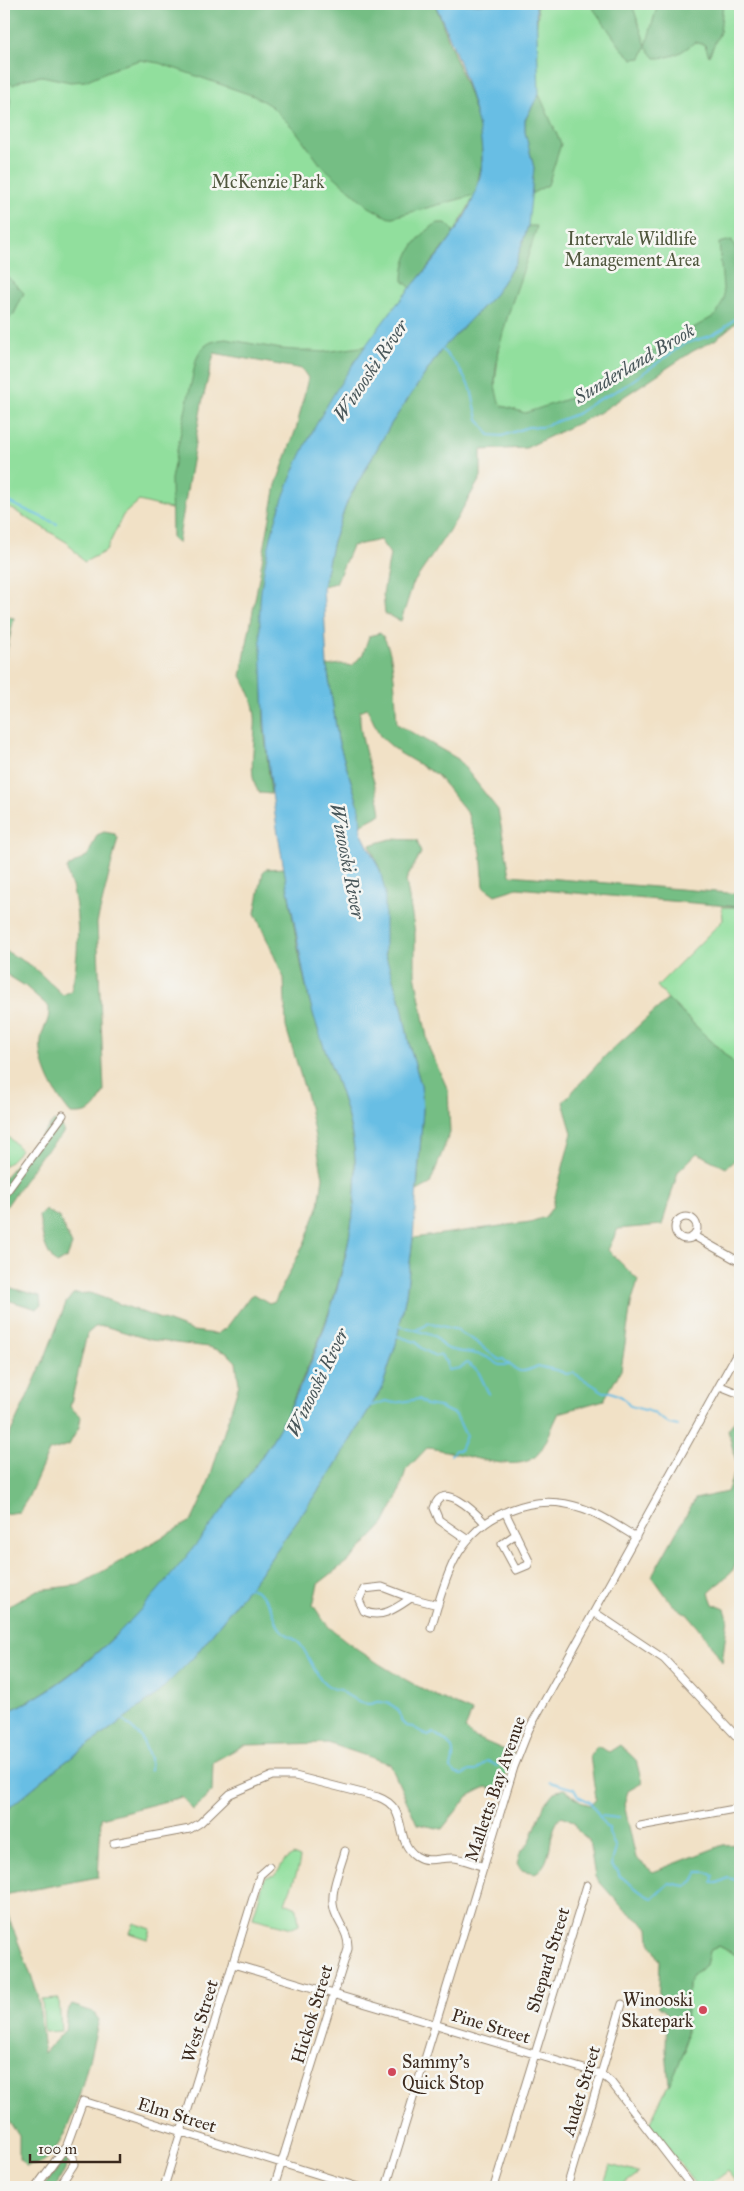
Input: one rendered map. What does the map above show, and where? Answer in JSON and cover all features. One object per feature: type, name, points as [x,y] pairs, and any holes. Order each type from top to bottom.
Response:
[{"type":"street","points":[[4,1195],[63,1115]]},
{"type":"street","points":[[694,1236],[740,1262]]},
{"type":"street","name":"Malletts Bay Avenue","points":[[386,2187],[514,1768],[529,1729],[740,1348]]},
{"type":"street","points":[[720,1386],[740,1394]]},
{"type":"street","points":[[468,1540],[437,1518],[434,1508],[439,1499],[446,1496],[454,1497],[485,1523]]},
{"type":"street","points":[[431,1628],[453,1564],[468,1540],[485,1523],[505,1512],[537,1503],[570,1505],[592,1512],[636,1537]]},
{"type":"street","points":[[505,1512],[516,1534],[530,1562],[516,1570],[502,1544],[516,1534]]},
{"type":"street","points":[[411,1598],[394,1609],[377,1614],[364,1611],[359,1600],[363,1590],[376,1586],[438,1605]]},
{"type":"street","points":[[594,1612],[664,1659],[740,1740]]},
{"type":"street","points":[[114,1842],[190,1829],[200,1823],[230,1794],[264,1778],[288,1775],[378,1797],[390,1802],[398,1813],[408,1848],[418,1858],[428,1860],[456,1858],[484,1867]]},
{"type":"street","points":[[640,1826],[740,1808]]},
{"type":"street","name":"Hickok Street","points":[[274,2187],[349,1943],[333,1907],[334,1895],[345,1851]]},
{"type":"street","name":"West Street","points":[[164,2187],[260,1875],[269,1866]]},
{"type":"street","name":"Shepard Street","points":[[494,2187],[587,1884]]},
{"type":"street","name":"Pine Street","points":[[233,1964],[601,2074],[611,2082],[692,2187]]},
{"type":"street","name":"Audet Street","points":[[567,2187],[622,2004]]},
{"type":"street","name":"Elm Street","points":[[36,2187],[64,2149],[83,2100],[358,2187]]},
{"type":"street","points":[[59,2187],[74,2164],[73,2157],[64,2149]]},
{"type":"green space","points":[[4,4],[435,4],[471,99],[481,134],[482,163],[475,195],[389,218],[369,207],[320,164],[296,131],[271,106],[254,96],[159,63],[140,60],[120,66],[85,81],[70,82],[42,76],[25,79],[13,85],[4,79]]},
{"type":"green space","name":"McKenzie Park","points":[[435,4],[475,195],[453,235],[389,314],[346,377],[214,352],[175,510],[139,501],[123,515],[106,551],[84,562],[68,543],[4,504],[4,31]]},
{"type":"green space","name":"Intervale Wildlife Management Area","points":[[536,4],[740,4],[740,314],[674,351],[489,435],[538,13]]},
{"type":"green space","points":[[590,4],[632,4],[646,46],[656,10],[661,4],[723,4],[720,32],[709,56],[705,45],[695,42],[676,54],[661,58],[655,58],[646,47],[641,58],[633,59],[622,49]]},
{"type":"green space","points":[[4,86],[10,100],[4,125]]},
{"type":"green space","points":[[539,94],[561,144],[548,185],[531,194],[534,168],[525,133],[525,120]]},
{"type":"green space","points":[[437,223],[446,223],[453,230],[453,235],[411,288],[403,281],[408,255],[417,241]]},
{"type":"green space","points":[[528,226],[537,226],[506,323],[497,362],[495,385],[500,405],[525,413],[573,397],[716,315],[724,299],[719,243],[732,240],[740,260],[740,319],[715,340],[693,351],[599,413],[526,448],[481,450],[481,477],[456,520],[413,584],[401,621],[385,614],[383,594],[390,554],[380,540],[352,546],[336,583],[323,586],[333,541],[348,500],[391,424],[442,349],[495,294],[516,262]]},
{"type":"green space","points":[[4,273],[24,293],[14,314],[4,324]]},
{"type":"green space","points":[[226,339],[281,349],[324,352],[368,346],[346,377],[274,526],[261,592],[264,727],[271,794],[260,793],[253,778],[254,711],[250,695],[241,676],[276,485],[297,426],[308,378],[302,369],[214,353],[202,403],[178,543],[172,538],[171,479],[196,360],[201,350],[207,344]]},
{"type":"green space","points":[[9,617],[14,618],[4,664],[4,622]]},
{"type":"green space","points":[[380,633],[385,640],[392,662],[397,724],[458,759],[498,810],[510,875],[740,894],[740,907],[517,888],[495,895],[484,887],[481,852],[467,812],[437,775],[398,752],[380,736],[367,708],[360,711],[360,723],[381,814],[360,825],[360,810],[338,740],[327,666],[341,664],[352,666],[363,654],[369,636]]},
{"type":"green space","points":[[104,832],[115,834],[118,838],[97,923],[104,1091],[92,1110],[71,1114],[49,1080],[42,1059],[41,1040],[48,1018],[49,1007],[25,986],[4,973],[4,950],[32,966],[63,995],[71,991],[76,966],[78,927],[73,890],[67,868],[88,855],[97,835]]},
{"type":"green space","points":[[391,839],[417,840],[421,853],[406,880],[415,933],[415,974],[429,1048],[448,1090],[450,1132],[430,1184],[417,1191],[423,1110],[421,1085],[410,1048],[402,1006],[389,972],[385,954],[380,870],[370,845]]},
{"type":"green space","points":[[284,868],[308,995],[344,1104],[353,1141],[355,1160],[355,1189],[347,1249],[330,1310],[308,1367],[282,1425],[255,1467],[194,1550],[159,1591],[121,1630],[83,1664],[43,1693],[4,1713],[4,1609],[37,1590],[79,1585],[192,1520],[206,1490],[239,1384],[236,1362],[227,1353],[209,1347],[151,1340],[104,1326],[95,1327],[87,1334],[70,1407],[81,1417],[79,1427],[69,1445],[49,1451],[28,1498],[19,1512],[4,1514],[4,1447],[44,1360],[66,1303],[73,1294],[90,1293],[193,1331],[217,1334],[227,1327],[250,1296],[254,1294],[269,1303],[275,1301],[304,1244],[319,1205],[323,1177],[307,1097],[286,1027],[284,978],[255,913],[263,872],[266,869]]},
{"type":"green space","points":[[722,907],[740,907],[740,1064],[738,1067],[657,986],[723,920]]},
{"type":"green space","points":[[668,999],[740,1069],[740,1155],[726,1168],[697,1153],[678,1172],[662,1225],[618,1229],[608,1250],[638,1280],[631,1304],[621,1370],[604,1400],[559,1413],[541,1450],[529,1461],[501,1463],[427,1448],[406,1470],[397,1499],[384,1524],[353,1557],[318,1584],[313,1605],[329,1627],[362,1653],[434,1695],[472,1712],[465,1729],[472,1736],[514,1754],[500,1791],[486,1787],[468,1796],[442,1829],[417,1824],[390,1764],[328,1743],[244,1745],[213,1762],[212,1792],[193,1810],[182,1797],[101,1818],[98,1877],[4,1895],[4,1812],[57,1768],[155,1696],[193,1658],[264,1568],[331,1472],[382,1388],[396,1344],[406,1295],[413,1238],[530,1222],[545,1217],[552,1208],[572,1133],[563,1102],[606,1055]]},
{"type":"green space","points":[[54,1121],[60,1123],[64,1130],[62,1135],[41,1156],[4,1210],[4,1178]]},
{"type":"green space","points":[[4,1132],[21,1150],[4,1167]]},
{"type":"green space","points":[[45,1210],[59,1217],[72,1245],[67,1258],[57,1264],[46,1248],[43,1235],[39,1216]]},
{"type":"green space","points":[[4,1286],[40,1296],[41,1305],[37,1309],[4,1299]]},
{"type":"green space","points":[[740,1412],[740,1556],[733,1570],[709,1593],[713,1604],[725,1609],[728,1618],[722,1662],[688,1615],[672,1604],[652,1576],[695,1499],[727,1492],[737,1466],[728,1430]]},
{"type":"green space","points":[[620,1745],[636,1760],[642,1783],[628,1791],[624,1804],[636,1858],[653,1872],[723,1845],[740,1844],[740,1957],[719,1946],[709,1951],[706,1965],[694,1974],[688,1984],[685,2050],[669,2086],[666,2049],[667,2013],[658,2006],[660,1961],[650,1942],[649,1928],[622,1907],[595,1877],[589,1840],[578,1831],[575,1822],[562,1816],[554,1830],[546,1862],[535,1873],[521,1870],[517,1863],[520,1853],[530,1841],[545,1803],[554,1792],[564,1789],[583,1803],[591,1805],[596,1799],[590,1756],[597,1746],[609,1752]]},
{"type":"green space","points":[[293,1855],[300,1858],[299,1865],[285,1903],[297,1908],[299,1925],[292,1928],[253,1918],[265,1877],[276,1875],[284,1861]]},
{"type":"green space","points":[[4,1905],[38,1994],[44,2053],[65,2030],[67,2013],[72,2005],[93,2012],[99,2020],[79,2096],[64,2135],[55,2150],[44,2161],[26,2166],[19,2159],[19,2136],[4,2114]]},
{"type":"green space","points":[[134,1923],[151,1929],[148,1939],[130,1933]]},
{"type":"green space","points":[[719,1946],[740,1957],[740,2020],[735,2029],[740,2035],[740,2187],[727,2171],[706,2187],[698,2187],[649,2124],[685,2050],[688,1984],[694,1974],[706,1965],[709,1951]]},
{"type":"green space","points":[[59,1999],[61,2031],[44,2032],[42,2000]]},
{"type":"green space","points":[[65,2159],[69,2161],[56,2187],[43,2187]]},
{"type":"green space","points":[[610,2165],[639,2173],[620,2187],[603,2187]]},
{"type":"water","name":"Winooski River","points":[[435,4],[536,4],[539,94],[525,120],[525,132],[534,168],[528,226],[516,262],[495,294],[442,349],[391,424],[348,500],[333,541],[323,586],[327,666],[338,740],[360,810],[361,832],[380,870],[385,891],[385,954],[402,1007],[410,1048],[421,1085],[423,1110],[413,1238],[406,1295],[396,1344],[382,1388],[331,1472],[264,1568],[193,1658],[155,1696],[57,1768],[4,1812],[4,1713],[34,1698],[63,1680],[91,1658],[142,1608],[209,1528],[256,1465],[281,1425],[296,1396],[323,1331],[345,1260],[355,1190],[353,1139],[349,1120],[312,1010],[280,846],[271,788],[265,729],[260,599],[267,552],[277,515],[290,479],[306,444],[324,410],[366,345],[461,223],[479,182],[482,160],[478,124],[466,81]]},
{"type":"waterway","name":"Sunderland Brook","points":[[441,348],[458,367],[471,389],[478,419],[489,435],[502,436],[528,427],[542,427],[579,413],[594,402],[622,388],[684,344],[710,336],[723,329],[740,314]]},
{"type":"waterway","points":[[4,500],[57,524]]},
{"type":"waterway","points":[[399,1324],[410,1329],[418,1329],[429,1323],[458,1330],[495,1357],[500,1360],[503,1359],[519,1371],[527,1371],[538,1366],[565,1374],[574,1373],[604,1392],[611,1392],[622,1397],[630,1406],[652,1412],[669,1424],[678,1426]]},
{"type":"waterway","points":[[415,1330],[434,1336],[448,1349],[483,1356],[499,1365],[510,1365]]},
{"type":"waterway","points":[[397,1336],[416,1342],[421,1348],[435,1356],[440,1355],[447,1362],[448,1370],[461,1368],[467,1363],[478,1371],[489,1394]]},
{"type":"waterway","points":[[370,1406],[386,1401],[394,1403],[419,1399],[426,1405],[439,1407],[456,1415],[466,1436],[460,1450],[455,1450],[451,1455]]},
{"type":"waterway","points":[[248,1588],[253,1589],[265,1598],[276,1618],[278,1626],[300,1644],[316,1673],[327,1685],[333,1689],[341,1690],[362,1703],[379,1702],[389,1704],[398,1710],[401,1721],[406,1726],[413,1727],[428,1736],[434,1733],[451,1747],[453,1751],[451,1768],[454,1773],[462,1775],[469,1771],[476,1771],[488,1761],[497,1766]]},
{"type":"waterway","points":[[122,1719],[141,1737],[150,1758],[150,1771]]},
{"type":"waterway","points":[[550,1782],[574,1789],[578,1796],[590,1802],[606,1827],[609,1828],[609,1833],[616,1848],[611,1866],[618,1871],[620,1877],[644,1895],[653,1898],[669,1883],[686,1886],[693,1881],[698,1872],[707,1872],[713,1876],[712,1883],[718,1883],[728,1878],[740,1881]]},
{"type":"waterway","points":[[601,1816],[619,1818]]},
{"type":"place","name":"Winooski Skatepark","points":[[703,2010]]},
{"type":"place","name":"Sammy's Quick Stop","points":[[392,2072]]}]
